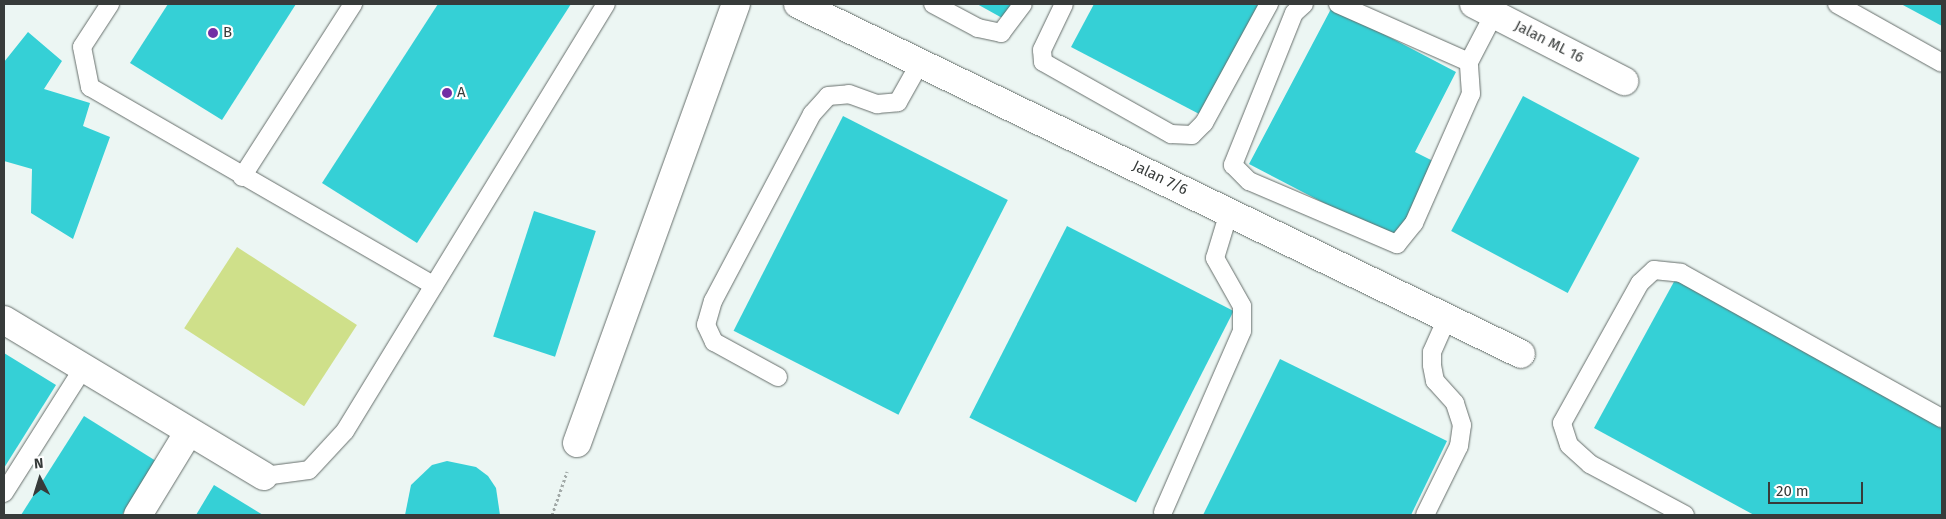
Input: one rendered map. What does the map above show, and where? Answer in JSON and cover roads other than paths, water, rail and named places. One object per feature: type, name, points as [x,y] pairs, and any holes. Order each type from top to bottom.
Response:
[{"type":"street","points":[[577,442],[736,4]]},
{"type":"street","name":"Jalan 7/6","points":[[798,4],[1521,354]]},
{"type":"street","name":"Jalan ML 16","points":[[1484,9],[1624,80]]},
{"type":"street","points":[[4,320],[84,367],[188,433],[264,476]]},
{"type":"street","points":[[138,515],[188,433]]},
{"type":"lane","points":[[110,4],[82,47],[90,87],[242,177],[434,286]]},
{"type":"lane","points":[[242,177],[353,4]]},
{"type":"lane","points":[[264,476],[309,470],[345,431],[606,4]]},
{"type":"lane","points":[[933,4],[978,28],[1002,33],[1023,4]]},
{"type":"lane","points":[[1064,4],[1042,50],[1043,62],[1171,134],[1192,135],[1204,122],[1268,4]]},
{"type":"lane","points":[[1304,4],[1294,14],[1233,165],[1249,181],[1376,239],[1397,244],[1414,223],[1471,94],[1469,62],[1484,9]]},
{"type":"lane","points":[[1338,4],[1469,62]]},
{"type":"lane","points":[[1837,4],[1942,63]]},
{"type":"lane","points":[[778,376],[714,342],[706,325],[713,302],[812,114],[828,96],[849,94],[877,104],[898,102],[920,62]]},
{"type":"lane","points":[[1163,512],[1242,331],[1242,306],[1215,258],[1229,212]]},
{"type":"lane","points":[[1685,515],[1590,464],[1569,445],[1562,423],[1640,283],[1654,270],[1681,273],[1942,418]]},
{"type":"lane","points":[[1425,515],[1460,446],[1462,425],[1455,403],[1435,381],[1432,365],[1432,352],[1447,318]]},
{"type":"lane","points":[[4,492],[84,367]]},
{"type":"place","name":"B","points":[[213,33]]},
{"type":"place","name":"A","points":[[447,93]]}]
